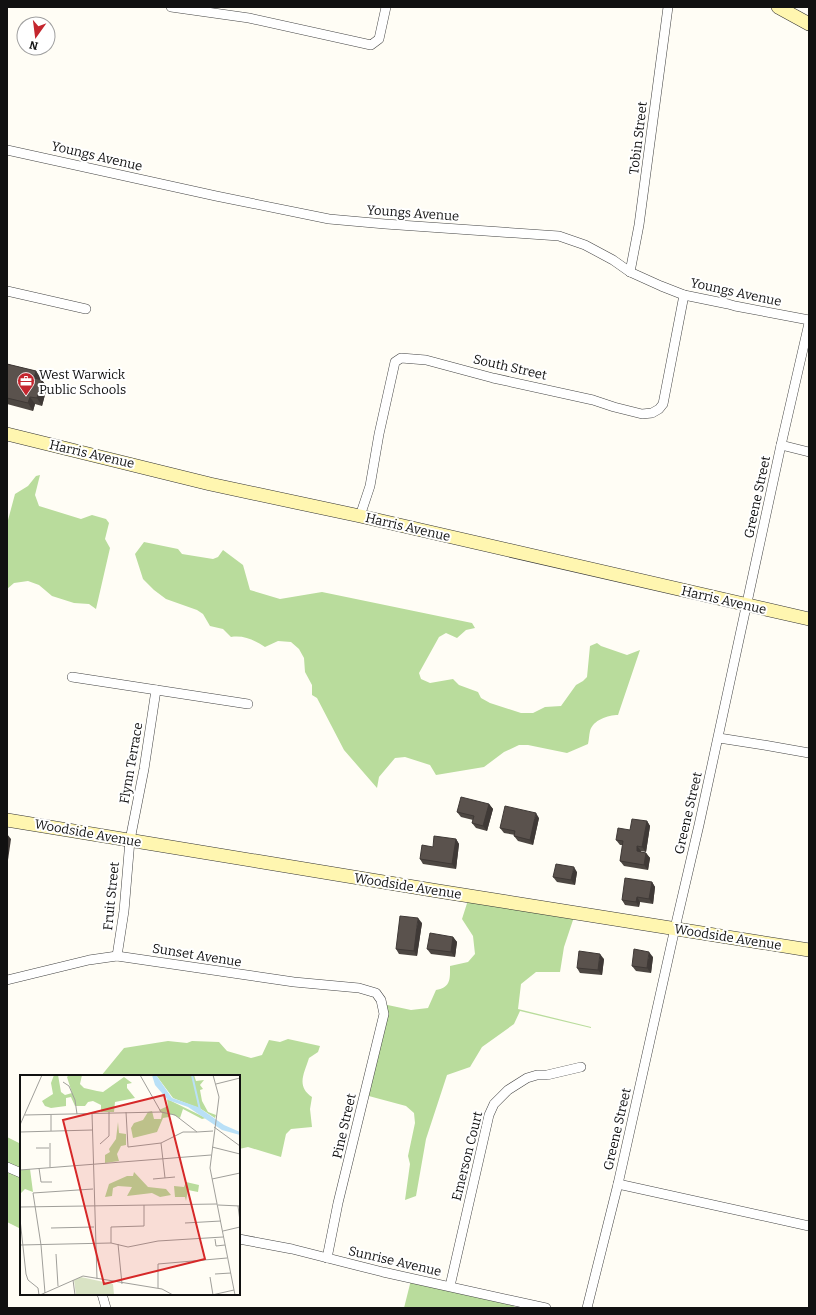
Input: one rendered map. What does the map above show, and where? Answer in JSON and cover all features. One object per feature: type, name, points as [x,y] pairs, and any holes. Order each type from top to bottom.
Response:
[{"type":"street","points":[[171,7],[249,18],[371,45],[379,39],[386,7]]},
{"type":"street","name":"Tobin Street","points":[[630,272],[639,225],[668,7]]},
{"type":"street","points":[[778,7],[809,24]]},
{"type":"street","name":"Youngs Avenue","points":[[7,150],[329,219],[559,236],[585,245],[630,272],[684,295],[809,320]]},
{"type":"street","points":[[7,291],[86,309]]},
{"type":"street","name":"South Street","points":[[360,516],[370,486],[395,362],[401,358],[426,360],[494,378],[594,400],[642,414],[652,413],[663,404],[684,295]]},
{"type":"street","name":"Greene Street","points":[[587,1308],[618,1184],[719,738],[781,445],[809,323]]},
{"type":"street","name":"Harris Avenue","points":[[7,434],[210,484],[360,516],[809,619]]},
{"type":"street","points":[[781,445],[809,452]]},
{"type":"street","points":[[72,677],[248,704]]},
{"type":"street","name":"Flynn Terrace","points":[[130,840],[144,769],[156,690]]},
{"type":"street","points":[[719,738],[809,753]]},
{"type":"street","name":"Woodside Avenue","points":[[7,820],[809,950]]},
{"type":"street","name":"Fruit Street","points":[[117,956],[124,911],[130,840]]},
{"type":"street","name":"Sunset Avenue","points":[[7,980],[89,960],[117,956],[294,982],[359,988],[376,993],[381,1000]]},
{"type":"street","name":"Pine Street","points":[[327,1258],[338,1203],[384,1014],[381,1000]]},
{"type":"street","name":"Emerson Court","points":[[450,1286],[489,1115],[494,1104],[508,1090],[527,1078],[581,1067]]},
{"type":"street","points":[[7,1167],[20,1172]]},
{"type":"street","points":[[618,1184],[809,1226]]},
{"type":"street","name":"Sunrise Avenue","points":[[240,1239],[546,1308]]},
{"type":"street","points":[[102,1295],[106,1308]]},
{"type":"green space","points":[[40,475],[35,495],[39,506],[81,519],[92,515],[106,519],[109,523],[105,539],[110,548],[96,609],[89,604],[74,603],[52,596],[39,585],[28,581],[14,583],[7,589],[7,524],[15,494],[28,486],[36,476]]},
{"type":"green space","points":[[144,542],[178,549],[182,554],[213,559],[218,557],[223,550],[243,565],[250,590],[280,599],[322,592],[472,623],[475,628],[466,630],[457,638],[446,633],[439,637],[419,673],[421,679],[430,683],[453,679],[459,685],[478,692],[481,698],[490,703],[521,713],[533,713],[545,707],[561,706],[576,685],[587,677],[590,646],[597,643],[601,646],[627,655],[640,650],[618,715],[606,717],[594,724],[590,731],[588,744],[567,753],[528,745],[519,745],[504,752],[484,767],[436,775],[430,765],[405,757],[395,758],[379,777],[377,788],[344,750],[317,698],[312,695],[312,685],[305,672],[304,658],[299,649],[291,642],[278,641],[265,647],[249,639],[231,637],[223,629],[210,626],[203,614],[197,610],[166,599],[143,579],[135,554]]},
{"type":"green space","points":[[469,897],[575,914],[564,947],[560,972],[536,972],[521,984],[518,1009],[591,1028],[520,1011],[514,1024],[482,1047],[470,1067],[447,1075],[426,1139],[416,1196],[405,1200],[410,1164],[408,1156],[415,1123],[414,1113],[406,1106],[365,1095],[383,1004],[411,1010],[428,1008],[436,990],[445,987],[449,982],[450,966],[468,962],[475,954],[473,936],[462,919]]},
{"type":"green space","points":[[288,1039],[320,1046],[318,1052],[309,1058],[303,1079],[304,1089],[312,1097],[310,1109],[312,1127],[291,1129],[286,1134],[281,1157],[248,1147],[240,1149],[240,1075],[102,1075],[124,1048],[168,1041],[187,1043],[192,1041],[219,1042],[227,1051],[251,1058],[262,1055],[269,1040],[280,1042]]},
{"type":"green space","points":[[7,1137],[20,1144],[20,1228],[7,1222]]},
{"type":"green space","points":[[411,1280],[515,1304],[514,1308],[404,1308]]},
{"type":"building","name":"West Warwick Public Schools","points":[[7,364],[36,371],[34,378],[42,380],[37,398],[30,397],[28,403],[7,398]]},
{"type":"building","points":[[461,797],[489,804],[483,826],[472,823],[474,816],[457,812]]},
{"type":"building","points":[[505,806],[536,813],[530,840],[514,836],[515,831],[500,828]]},
{"type":"building","points":[[632,819],[647,821],[642,847],[637,846],[637,851],[646,853],[644,865],[620,861],[623,841],[616,840],[618,828],[630,830]]},
{"type":"building","points":[[434,836],[456,839],[452,864],[420,859],[422,845],[433,847]]},
{"type":"building","points":[[556,864],[574,867],[571,880],[553,877]]},
{"type":"building","points":[[625,878],[652,882],[649,899],[637,897],[636,902],[622,900]]},
{"type":"building","points":[[400,916],[418,918],[414,951],[396,949]]},
{"type":"building","points":[[430,933],[453,937],[451,952],[427,949]]},
{"type":"building","points":[[634,949],[649,952],[647,968],[632,966]]},
{"type":"building","points":[[579,951],[600,954],[598,970],[577,968]]},
{"type":"place","name":"West Warwick Public Schools","points":[[26,396]]}]
